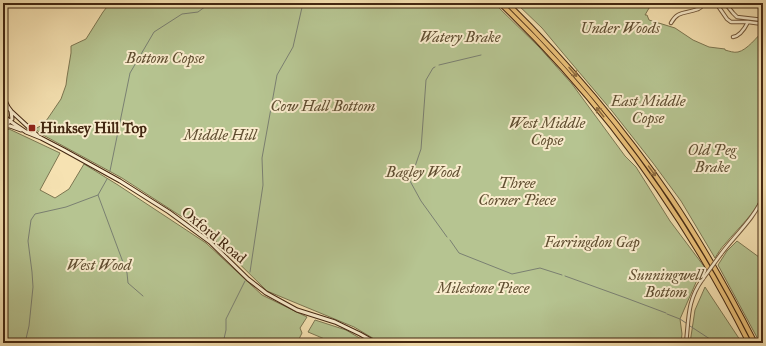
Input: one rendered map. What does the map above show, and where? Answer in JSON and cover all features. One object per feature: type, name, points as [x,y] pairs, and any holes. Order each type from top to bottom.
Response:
[{"type":"highway","points":[[500,3],[567,72],[625,142],[668,203],[703,258],[749,343]]},
{"type":"highway","points":[[507,3],[551,47],[591,92],[629,139],[672,199],[707,255],[755,343]]},
{"type":"street","points":[[671,23],[674,17],[686,11],[700,9],[705,3]]},
{"type":"street","points":[[716,3],[727,19],[731,22],[763,24]]},
{"type":"street","points":[[726,3],[737,16],[763,20]]},
{"type":"street","points":[[734,37],[738,36],[748,22]]},
{"type":"street","name":"Oxford Road","points":[[3,96],[8,108],[41,138]]},
{"type":"street","points":[[3,109],[8,108]]},
{"type":"street","points":[[4,127],[12,119],[11,111]]},
{"type":"street","name":"Oxford Road","points":[[3,113],[10,121],[26,132]]},
{"type":"street","name":"Oxford Road","points":[[4,127],[10,126],[41,138],[120,181],[169,212],[210,242],[266,293],[297,310],[339,324],[376,343]]},
{"type":"street","points":[[686,343],[688,314],[695,291],[721,254],[748,222],[760,205],[763,197]]},
{"type":"green space","name":"Bagley Wood","points":[[110,3],[494,3],[539,47],[572,84],[625,156],[636,167],[670,221],[706,269],[697,280],[680,319],[682,334],[681,343],[381,343],[354,327],[267,291],[210,235],[122,178],[43,135],[35,129],[44,124],[61,99],[66,85],[71,46],[86,39]]},
{"type":"green space","points":[[516,3],[652,3],[645,15],[647,15],[649,20],[675,28],[693,40],[709,47],[725,49],[733,52],[738,52],[745,49],[763,31],[763,194],[751,215],[722,247],[715,258],[681,201],[653,163],[612,111],[542,28]]},
{"type":"green space","name":"West Wood","points":[[9,129],[60,153],[40,190],[55,198],[69,189],[84,164],[206,243],[262,295],[307,317],[300,328],[302,333],[297,343],[3,343],[3,135]]},
{"type":"green space","points":[[737,241],[763,260],[763,343],[760,343],[718,265],[727,251]]},
{"type":"green space","points":[[705,287],[742,343],[690,343],[695,310]]},
{"type":"green space","points":[[315,320],[346,330],[368,343],[328,343],[326,342],[327,340],[308,332]]},
{"type":"waterway","points":[[110,171],[130,73],[154,32],[182,14],[198,12],[210,3]]},
{"type":"waterway","points":[[250,272],[263,185],[262,158],[277,75],[293,47],[303,3]]},
{"type":"waterway","points":[[439,65],[481,55]]},
{"type":"waterway","points":[[435,67],[426,80],[421,149],[410,181],[421,201],[447,237]]},
{"type":"waterway","points":[[107,179],[98,195],[127,273],[128,283],[143,296]]},
{"type":"waterway","points":[[25,343],[29,326],[33,287],[28,241],[31,220],[35,214],[66,207],[98,195]]},
{"type":"waterway","points":[[450,240],[459,253],[512,274],[540,268],[562,275]]},
{"type":"waterway","points":[[565,276],[666,313]]},
{"type":"waterway","points":[[223,343],[226,330],[226,319],[245,281]]},
{"type":"waterway","points":[[667,314],[686,323]]},
{"type":"waterway","points":[[690,326],[716,343]]},
{"type":"place","name":"Hinksey Hill Top","points":[[32,128]]},
{"type":"park label","name":"Under Woods","points":[[620,28]]},
{"type":"park label","name":"Watery Brake","points":[[460,37]]},
{"type":"park label","name":"Bottom Copse","points":[[165,58]]},
{"type":"park label","name":"Cow Hall Bottom","points":[[323,106]]},
{"type":"park label","name":"East Middle Copse","points":[[648,110]]},
{"type":"park label","name":"West Middle Copse","points":[[547,132]]},
{"type":"park label","name":"Middle Hill","points":[[220,135]]},
{"type":"park label","name":"Old Peg Brake","points":[[712,158]]},
{"type":"park label","name":"Three Corner Piece","points":[[517,192]]},
{"type":"park label","name":"Farringdon Gap","points":[[592,242]]},
{"type":"park label","name":"Sunningwell Bottom","points":[[666,284]]},
{"type":"park label","name":"Milestone Piece","points":[[483,288]]}]
